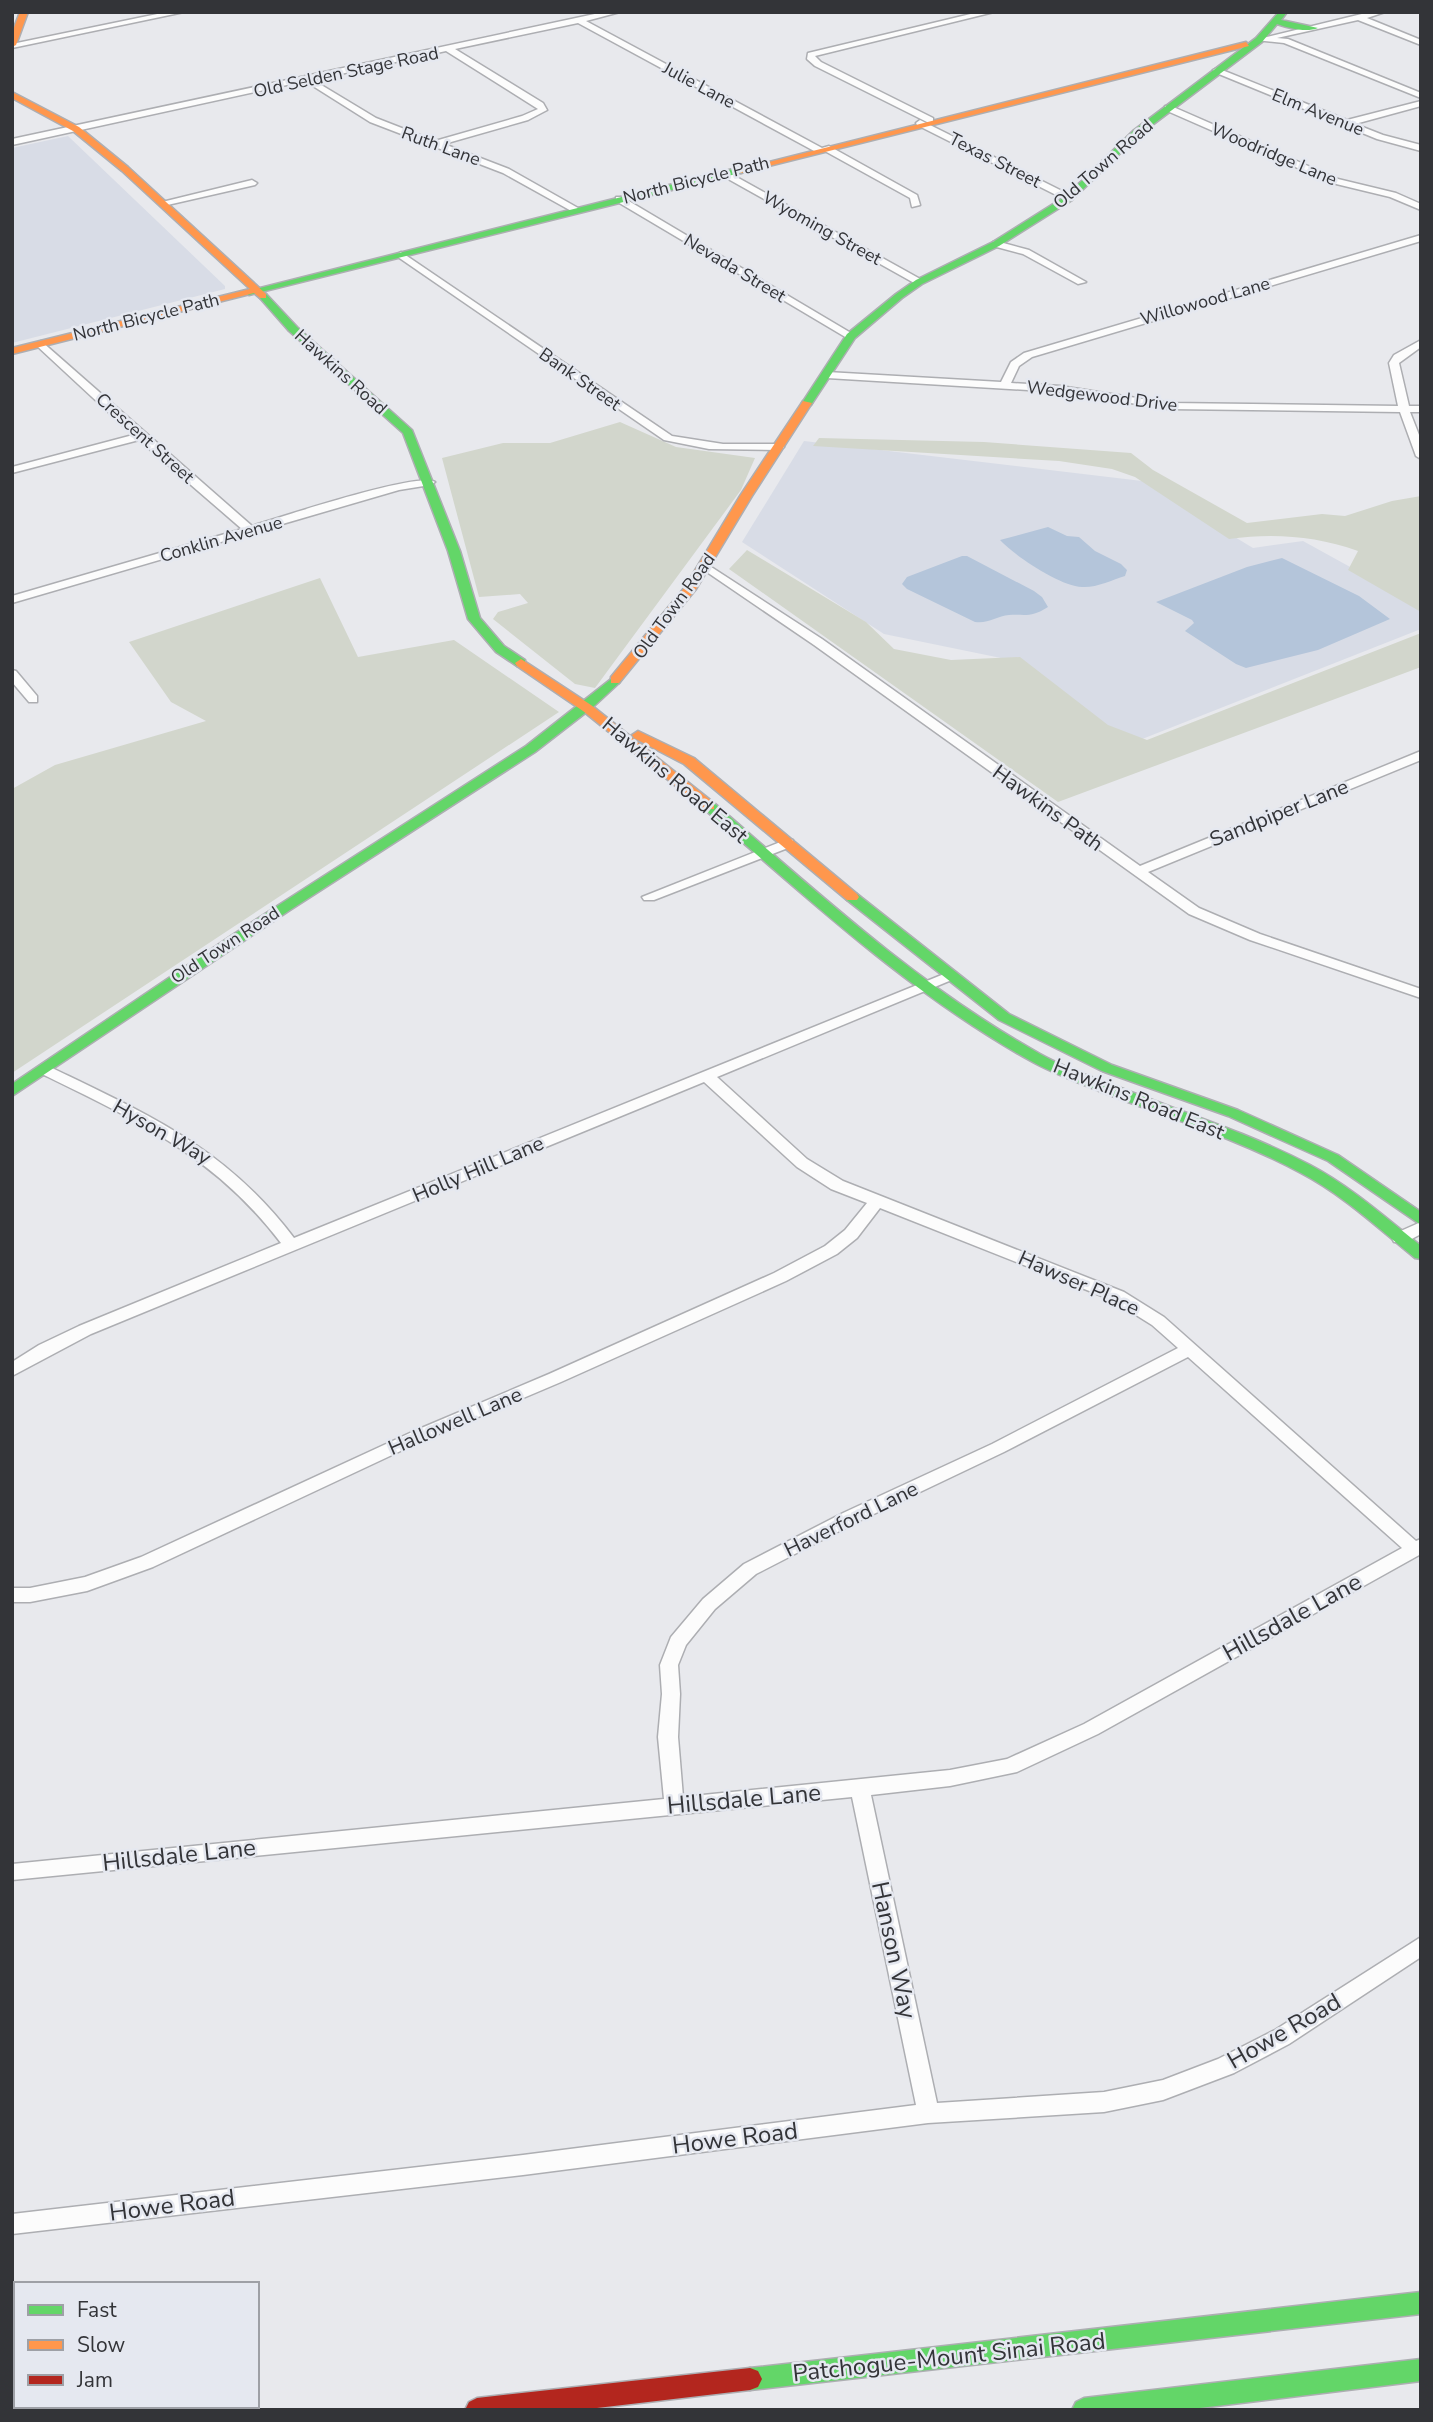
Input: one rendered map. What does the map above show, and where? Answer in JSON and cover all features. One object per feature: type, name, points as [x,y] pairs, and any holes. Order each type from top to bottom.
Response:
[{"type":"main road","points":[[12,45],[24,12]]},
{"type":"main road","points":[[1280,17],[1292,26],[1314,28]]},
{"type":"main road","name":"Old Town Road","points":[[12,1091],[184,971],[521,754],[587,708],[629,666],[705,566],[851,337],[919,282],[996,244],[1069,198],[1136,133],[1259,40],[1280,17]]},
{"type":"main road","name":"North Bicycle Path","points":[[12,351],[1259,40]]},
{"type":"main road","points":[[1215,51],[1234,58]]},
{"type":"main road","name":"Hawkins Road","points":[[12,94],[76,129],[163,202],[197,237],[257,289],[293,329],[408,432],[430,482],[474,619],[500,649],[587,708]]},
{"type":"main road","name":"Hawkins Road East","points":[[587,708],[689,761],[949,976],[1004,1017],[1107,1068],[1233,1113],[1333,1158],[1360,1174],[1421,1220]]},
{"type":"main road","name":"Hawkins Road East","points":[[587,708],[667,769],[762,854],[926,987],[989,1031],[1070,1074],[1276,1154],[1307,1170],[1421,1254]]},
{"type":"main road","name":"Patchogue-Mount Sinai Road","points":[[477,2410],[1421,2303]]},
{"type":"main road","points":[[1084,2410],[1421,2370]]},
{"type":"street","points":[[12,45],[180,12]]},
{"type":"street","name":"Old Selden Stage Road","points":[[12,142],[616,12]]},
{"type":"street","name":"Texas Street","points":[[990,12],[811,55],[811,59],[1069,198]]},
{"type":"street","name":"North Bicycle Path","points":[[1259,40],[1381,12]]},
{"type":"street","points":[[1359,18],[1421,43]]},
{"type":"street","name":"Julie Lane","points":[[579,20],[914,197],[915,205]]},
{"type":"street","points":[[1259,40],[1286,41],[1421,96]]},
{"type":"street","points":[[435,144],[454,136],[533,116],[543,110],[540,105],[449,49]]},
{"type":"street","name":"Elm Avenue","points":[[1217,71],[1380,137],[1421,148]]},
{"type":"street","name":"Ruth Lane","points":[[308,80],[373,120],[506,171],[575,210]]},
{"type":"street","points":[[1347,123],[1421,103]]},
{"type":"street","name":"Woodridge Lane","points":[[1168,108],[1335,181],[1393,195],[1421,207]]},
{"type":"street","name":"Wyoming Street","points":[[724,173],[919,282]]},
{"type":"street","points":[[163,202],[251,183]]},
{"type":"street","name":"Nevada Street","points":[[619,199],[851,337]]},
{"type":"street","name":"Willowood Lane","points":[[1005,385],[1015,364],[1028,355],[1421,238]]},
{"type":"street","points":[[996,244],[1026,252],[1081,282]]},
{"type":"street","name":"Bank Street","points":[[401,255],[668,438],[687,444],[715,447],[779,447]]},
{"type":"street","points":[[1421,343],[1406,350],[1394,363],[1404,409],[1421,456]]},
{"type":"street","name":"Crescent Street","points":[[41,344],[141,436],[251,531]]},
{"type":"street","name":"Wedgewood Drive","points":[[827,375],[1060,388],[1169,406],[1421,410]]},
{"type":"street","points":[[12,470],[141,436]]},
{"type":"street","name":"Conklin Avenue","points":[[12,600],[398,487],[430,482]]},
{"type":"street","name":"Hawkins Path","points":[[705,566],[818,642],[1194,911],[1243,932],[1421,994]]},
{"type":"street","points":[[12,674],[33,699]]},
{"type":"street","name":"Sandpiper Lane","points":[[1137,872],[1421,755]]},
{"type":"street","points":[[649,897],[788,843]]},
{"type":"street","name":"Holly Hill Lane","points":[[12,1370],[45,1349],[85,1330],[949,976]]},
{"type":"street","name":"Hyson Way","points":[[45,1070],[183,1139],[209,1157],[271,1216],[291,1245]]},
{"type":"street","name":"Hawser Place","points":[[707,1076],[802,1163],[837,1185],[1038,1262],[1118,1296],[1158,1321],[1417,1548]]},
{"type":"street","name":"Hallowell Lane","points":[[12,1595],[30,1595],[88,1584],[146,1562],[406,1441],[780,1277],[831,1250],[851,1234],[876,1202]]},
{"type":"street","points":[[1400,1238],[1421,1227]]},
{"type":"street","name":"Haverford Lane","points":[[674,1805],[668,1737],[671,1694],[668,1665],[678,1642],[709,1604],[750,1569],[849,1518],[998,1448],[1191,1348]]},
{"type":"street","name":"Hillsdale Lane","points":[[12,1871],[860,1788],[950,1778],[1010,1766],[1091,1729],[1417,1548]]},
{"type":"street","name":"Hanson Way","points":[[860,1788],[928,2113]]},
{"type":"street","name":"Howe Road","points":[[12,2224],[523,2165],[928,2113],[1104,2102],[1163,2090],[1226,2066],[1282,2037],[1421,1946]]},
{"type":"shaded area","points":[[68,136],[225,286],[225,289],[12,343],[12,148]]},
{"type":"shaded area","points":[[620,422],[676,447],[755,458],[741,490],[595,688],[575,684],[493,619],[498,612],[528,603],[520,594],[479,597],[442,458],[503,443],[550,443]]},
{"type":"shaded area","points":[[819,438],[984,442],[1131,453],[1153,470],[1247,523],[1322,514],[1345,516],[1392,501],[1421,496],[1421,612],[1348,570],[1358,551],[1294,537],[1229,539],[1135,477],[1112,469],[1059,461],[813,446]]},
{"type":"shaded area","points":[[804,441],[1142,481],[1253,548],[1303,541],[1421,606],[1421,629],[1127,745],[1021,662],[884,634],[742,542]]},
{"type":"shaded area","points":[[747,550],[866,622],[894,649],[951,660],[1020,657],[1108,725],[1147,740],[1421,633],[1421,667],[1058,802],[729,569]]},
{"type":"shaded area","points":[[320,578],[358,657],[454,640],[559,712],[12,1073],[12,789],[55,765],[206,721],[171,702],[129,642]]},
{"type":"water","points":[[1048,527],[1067,536],[1079,537],[1095,551],[1121,564],[1127,570],[1125,576],[1093,586],[1073,585],[1038,569],[1000,540]]},
{"type":"water","points":[[967,556],[1034,591],[1048,607],[1033,614],[1009,615],[975,622],[907,589],[902,584],[907,577]]},
{"type":"water","points":[[1282,558],[1359,596],[1390,619],[1318,650],[1246,668],[1185,631],[1194,623],[1192,620],[1156,602],[1247,567]]},
{"type":"traffic: fast","points":[[807,403],[851,336],[899,296],[919,282],[996,244],[1069,198],[1136,133],[1259,40],[1283,12]]},
{"type":"traffic: fast","points":[[1277,21],[1292,26],[1314,28]]},
{"type":"traffic: fast","points":[[249,292],[741,170]]},
{"type":"traffic: fast","points":[[263,296],[293,329],[408,432],[454,551],[474,619],[500,649],[521,663]]},
{"type":"traffic: fast","points":[[12,1091],[239,937],[531,749],[589,705],[615,680]]},
{"type":"traffic: fast","points":[[709,806],[866,940],[992,1032],[1056,1068],[1237,1138],[1306,1169],[1351,1198],[1421,1254]]},
{"type":"traffic: fast","points":[[852,897],[1004,1017],[1107,1068],[1233,1113],[1333,1158],[1421,1220]]},
{"type":"traffic: fast","points":[[750,2379],[1421,2303]]},
{"type":"traffic: fast","points":[[1084,2410],[1421,2370]]},
{"type":"traffic: slow","points":[[12,45],[24,12]]},
{"type":"traffic: slow","points":[[741,170],[1246,44]]},
{"type":"traffic: slow","points":[[12,94],[76,129],[125,169],[263,296]]},
{"type":"traffic: slow","points":[[12,351],[249,292]]},
{"type":"traffic: slow","points":[[615,680],[690,589],[746,496],[807,403]]},
{"type":"traffic: slow","points":[[521,663],[587,708],[709,806]]},
{"type":"traffic: slow","points":[[638,735],[689,761],[852,897]]},
{"type":"traffic: jam","points":[[477,2410],[750,2379]]}]
